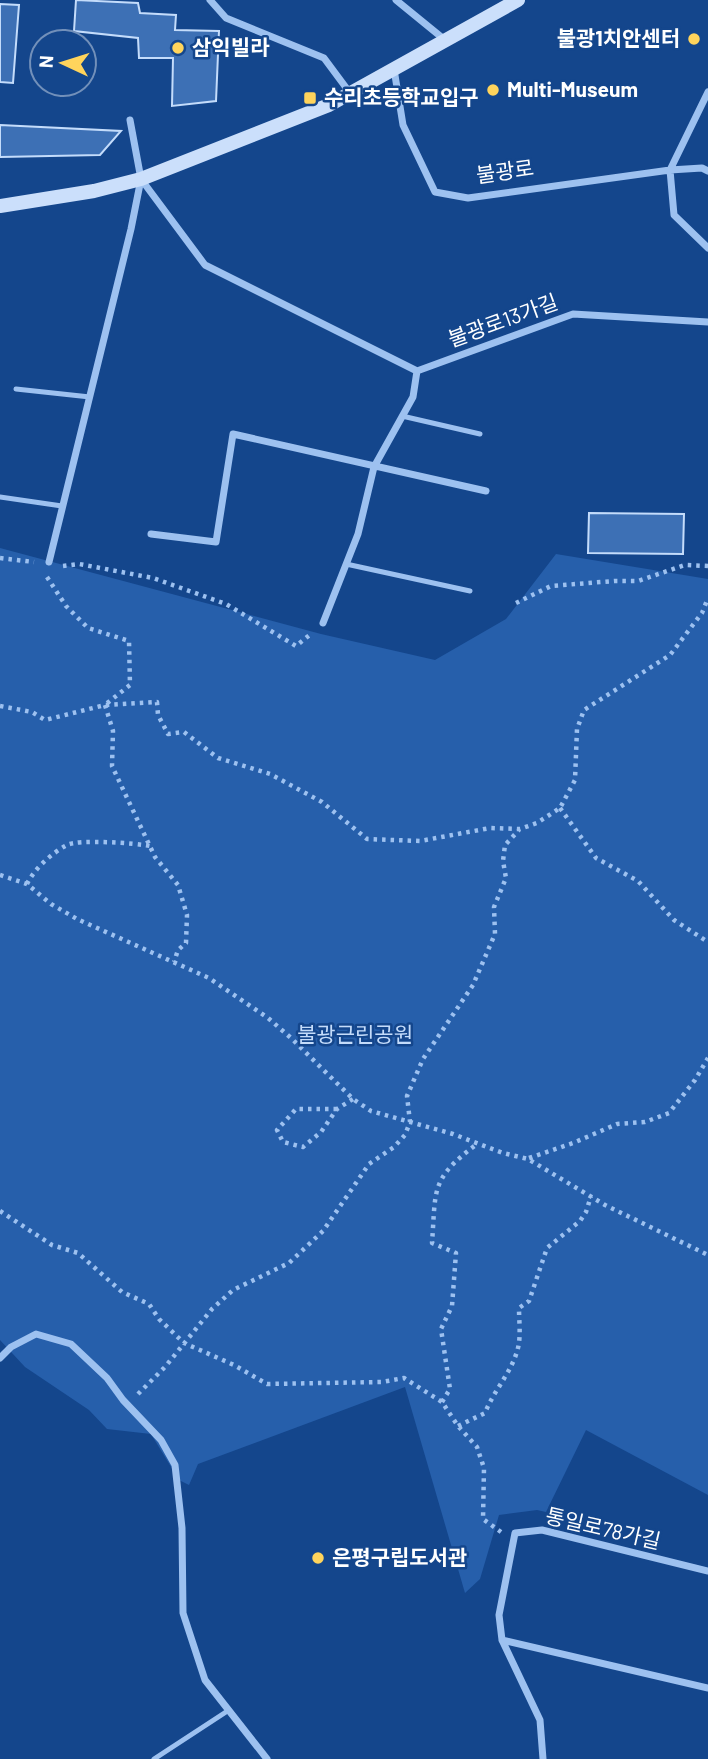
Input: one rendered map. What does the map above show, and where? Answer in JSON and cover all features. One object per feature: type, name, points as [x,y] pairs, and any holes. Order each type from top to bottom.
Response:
[{"type":"main road","points":[[0,206],[94,191],[141,179],[329,105],[518,0]]},
{"type":"street","points":[[210,0],[226,18],[324,58],[350,93]]},
{"type":"street","points":[[396,0],[446,40]]},
{"type":"street","name":"불광로","points":[[394,68],[402,125],[435,192],[468,198],[670,170]]},
{"type":"street","points":[[708,92],[670,170],[674,215],[708,248]]},
{"type":"street","points":[[49,562],[141,179],[130,120]]},
{"type":"street","points":[[670,170],[708,171]]},
{"type":"street","points":[[141,179],[205,265],[417,371],[413,397],[374,467],[358,534],[323,623]]},
{"type":"street","name":"불광로13가길","points":[[417,371],[573,314],[708,322]]},
{"type":"street","points":[[151,534],[216,542],[233,434],[486,491]]},
{"type":"street","points":[[0,1358],[11,1347],[36,1334],[71,1344],[107,1378],[127,1405],[161,1440],[175,1465],[182,1528],[183,1613],[205,1680],[267,1759]]},
{"type":"street","name":"통일로78가길","points":[[543,1759],[540,1720],[502,1640],[499,1615],[515,1534],[542,1530],[708,1571]]},
{"type":"street","points":[[502,1640],[708,1688]]},
{"type":"lane","points":[[16,389],[89,397]]},
{"type":"lane","points":[[402,416],[480,434]]},
{"type":"lane","points":[[0,497],[62,506]]},
{"type":"lane","points":[[346,564],[470,591]]},
{"type":"lane","points":[[154,1759],[229,1710]]},
{"type":"path","points":[[0,558],[49,562],[66,567],[79,564],[153,578],[226,604],[296,646],[323,623]]},
{"type":"path","points":[[38,562],[66,606],[88,628],[129,641],[130,685],[105,705]]},
{"type":"path","points":[[516,603],[551,586],[614,581],[638,582],[685,565],[708,566]]},
{"type":"path","points":[[0,706],[32,712],[45,720],[105,705],[157,702],[159,715],[168,734],[184,732],[218,758],[270,774],[322,802],[367,839],[420,841],[490,828],[520,829],[537,823],[560,808],[575,780],[577,729],[584,709],[670,655],[702,613],[708,598]]},
{"type":"path","points":[[105,705],[113,731],[112,766],[155,857],[178,885],[187,915],[186,943],[178,950],[174,962]]},
{"type":"path","points":[[560,808],[596,858],[638,881],[674,920],[708,942]]},
{"type":"path","points":[[127,1405],[166,1367],[212,1309],[233,1290],[289,1263],[323,1231],[369,1164],[394,1147],[405,1135],[410,1122],[407,1096],[423,1059],[473,985],[495,934],[494,907],[506,878],[503,861],[505,845],[520,829]]},
{"type":"path","points":[[27,884],[33,872],[69,844],[132,842],[151,846]]},
{"type":"path","points":[[0,875],[27,884],[51,904],[78,919],[209,978],[268,1018],[352,1099],[371,1111],[528,1159],[591,1196],[708,1255]]},
{"type":"path","points":[[528,1159],[617,1124],[645,1122],[669,1113],[695,1080],[708,1058]]},
{"type":"path","points":[[337,1109],[296,1109],[277,1129],[283,1142],[303,1147],[321,1132],[337,1109],[352,1099]]},
{"type":"path","points":[[442,1402],[450,1389],[441,1329],[452,1307],[456,1253],[432,1244],[436,1185],[452,1162],[477,1143]]},
{"type":"path","points":[[458,1426],[485,1413],[493,1393],[507,1375],[519,1346],[519,1308],[529,1301],[548,1248],[580,1221],[591,1196]]},
{"type":"path","points":[[0,1211],[52,1245],[78,1253],[122,1292],[149,1304],[159,1319],[184,1343],[234,1365],[267,1384],[382,1382],[404,1378],[442,1402],[458,1426],[477,1447],[484,1468],[483,1519],[506,1535],[515,1534]]},
{"type":"green space","name":"불광근린공원","points":[[0,548],[321,634],[435,660],[506,619],[556,554],[708,579],[708,1495],[586,1430],[546,1512],[537,1510],[499,1515],[480,1579],[465,1593],[405,1387],[198,1464],[189,1485],[179,1480],[151,1434],[107,1429],[89,1410],[25,1367],[0,1340]]},
{"type":"building","name":"삼익빌라","points":[[76,0],[138,3],[140,13],[176,15],[175,30],[219,31],[216,101],[172,106],[173,58],[139,58],[138,38],[98,34],[98,28],[74,28]]},
{"type":"building","points":[[0,4],[19,5],[13,83],[0,82]]},
{"type":"building","points":[[0,125],[121,131],[100,155],[0,157]]},
{"type":"building","points":[[589,513],[684,514],[683,554],[588,553]]},
{"type":"place","name":"불광1치안센터","points":[[694,39]]},
{"type":"place","name":"삼익빌라","points":[[178,48]]},
{"type":"place","name":"Multi-Museum","points":[[493,90]]},
{"type":"place","name":"수리초등학교입구","points":[[310,98]]},
{"type":"place","name":"은평구립도서관","points":[[318,1558]]}]
